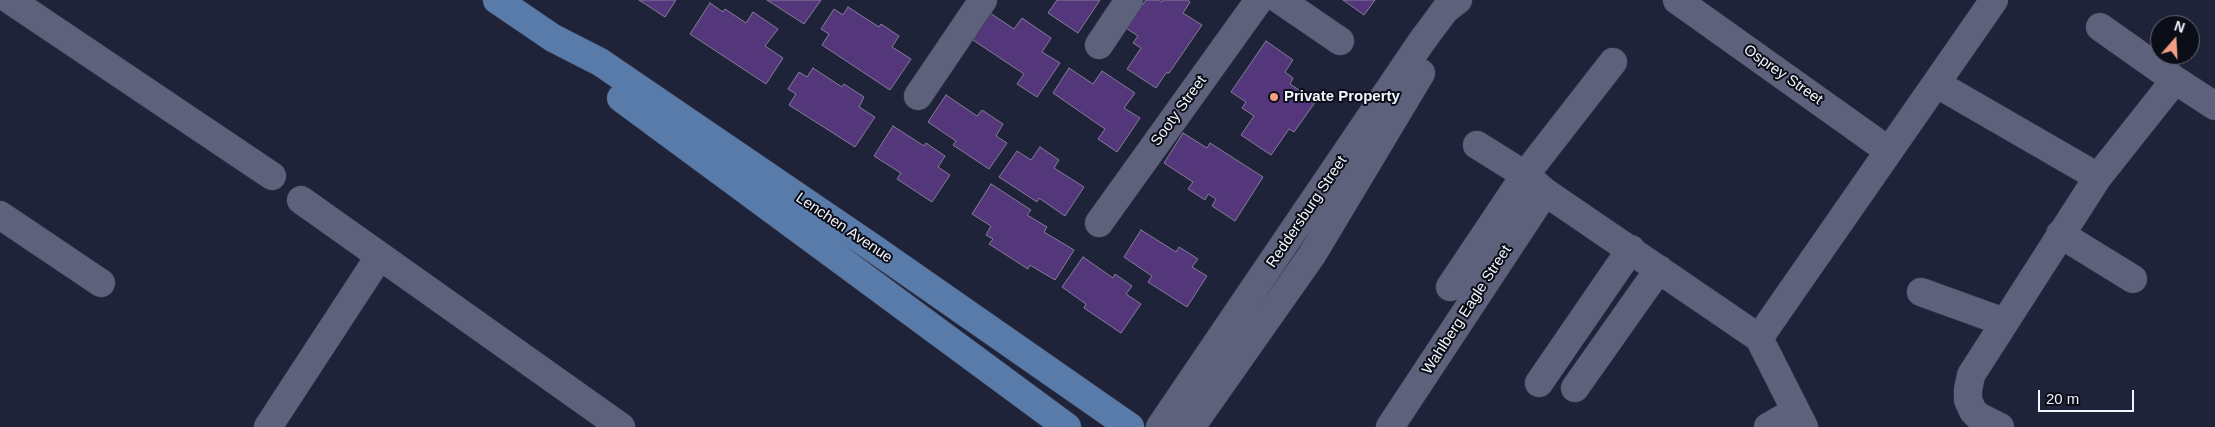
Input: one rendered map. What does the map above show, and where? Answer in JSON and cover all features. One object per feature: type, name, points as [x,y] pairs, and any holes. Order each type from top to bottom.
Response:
[{"type":"main road","name":"Lenchen Avenue","points":[[497,0],[553,38],[616,73],[874,248],[1130,427]]},
{"type":"main road","name":"Lenchen Avenue","points":[[553,38],[592,76],[1067,427]]},
{"type":"street","points":[[10,0],[272,176]]},
{"type":"street","points":[[918,96],[984,0]]},
{"type":"street","points":[[1099,45],[1129,0]]},
{"type":"street","name":"Sooty Street","points":[[1099,222],[1259,0]]},
{"type":"street","points":[[1280,0],[1340,41]]},
{"type":"street","name":"Reddersburg Street","points":[[1160,427],[1422,42],[1445,10],[1458,0]]},
{"type":"street","name":"Reddersburg Street","points":[[1191,427],[1312,255],[1456,15],[1462,0]]},
{"type":"street","name":"Osprey Street","points":[[1677,0],[1889,151]]},
{"type":"street","points":[[1759,338],[1938,84],[1994,0]]},
{"type":"street","points":[[2100,27],[2215,106]]},
{"type":"street","name":"Wahlberg Eagle Street","points":[[1390,427],[1535,184],[1614,62]]},
{"type":"street","points":[[2000,427],[1978,416],[1973,411],[1968,400],[1971,375],[2098,176],[2175,80]]},
{"type":"street","points":[[1938,84],[2098,176]]},
{"type":"street","points":[[1477,145],[1759,338],[1799,422],[1768,427]]},
{"type":"street","name":"Wahlberg Eagle Street","points":[[1450,286],[1535,184]]},
{"type":"street","points":[[301,200],[621,427]]},
{"type":"street","points":[[0,215],[101,283]]},
{"type":"street","points":[[2060,234],[2132,279]]},
{"type":"street","points":[[1539,383],[1631,249]]},
{"type":"street","points":[[275,425],[379,257]]},
{"type":"street","points":[[1575,388],[1659,269]]},
{"type":"street","points":[[1921,292],[2004,322]]},
{"type":"building","points":[[639,0],[676,0],[665,17]]},
{"type":"building","points":[[767,0],[821,0],[804,24]]},
{"type":"building","points":[[1057,0],[1100,0],[1078,33],[1048,13]]},
{"type":"building","points":[[1146,0],[1159,0],[1162,2],[1163,0],[1188,0],[1190,2],[1183,13],[1202,25],[1169,73],[1166,73],[1156,88],[1127,69],[1141,48],[1133,43],[1138,36],[1126,28]]},
{"type":"building","points":[[1343,0],[1375,0],[1364,15]]},
{"type":"building","points":[[710,3],[723,12],[725,9],[746,23],[753,12],[778,29],[765,46],[783,58],[766,84],[690,34]]},
{"type":"building","points":[[848,7],[879,27],[881,24],[899,36],[892,47],[911,59],[890,90],[822,45],[829,34],[821,29],[834,9],[843,15]]},
{"type":"building","points":[[990,13],[1014,29],[1022,18],[1051,38],[1042,52],[1060,63],[1037,97],[1017,84],[1024,74],[973,40]]},
{"type":"building","name":"Private Property","points":[[1266,41],[1293,60],[1285,72],[1293,78],[1290,84],[1316,101],[1294,132],[1289,129],[1271,155],[1241,135],[1254,116],[1242,108],[1246,102],[1231,92]]},
{"type":"building","points":[[813,68],[842,87],[844,84],[864,97],[859,107],[875,117],[855,147],[789,105],[796,94],[788,89],[799,72],[807,77]]},
{"type":"building","points":[[1069,68],[1093,84],[1102,71],[1135,93],[1124,108],[1140,118],[1117,152],[1098,139],[1105,129],[1053,93]]},
{"type":"building","points":[[946,95],[977,116],[982,110],[1003,124],[996,136],[1007,143],[989,169],[953,145],[956,141],[928,122]]},
{"type":"building","points":[[893,126],[924,146],[926,143],[945,156],[938,167],[950,175],[932,202],[897,179],[901,173],[874,156]]},
{"type":"building","points":[[1183,133],[1207,148],[1210,143],[1263,177],[1235,221],[1212,206],[1216,199],[1208,194],[1205,200],[1188,189],[1193,182],[1164,163]]},
{"type":"building","points":[[1040,147],[1059,160],[1054,168],[1084,187],[1065,216],[1039,198],[1037,202],[999,177],[1017,151],[1031,160]]},
{"type":"building","points":[[991,184],[1031,210],[1027,215],[1047,227],[1044,232],[1074,250],[1055,280],[1030,265],[1028,269],[989,244],[993,239],[986,235],[991,226],[972,214]]},
{"type":"building","points":[[1141,230],[1176,252],[1179,247],[1198,259],[1192,267],[1207,276],[1187,307],[1148,282],[1152,276],[1124,257]]},
{"type":"building","points":[[1083,257],[1113,278],[1115,274],[1132,286],[1126,294],[1141,304],[1121,333],[1084,308],[1086,304],[1062,287]]},
{"type":"place","name":"Private Property","points":[[1274,97]]}]
